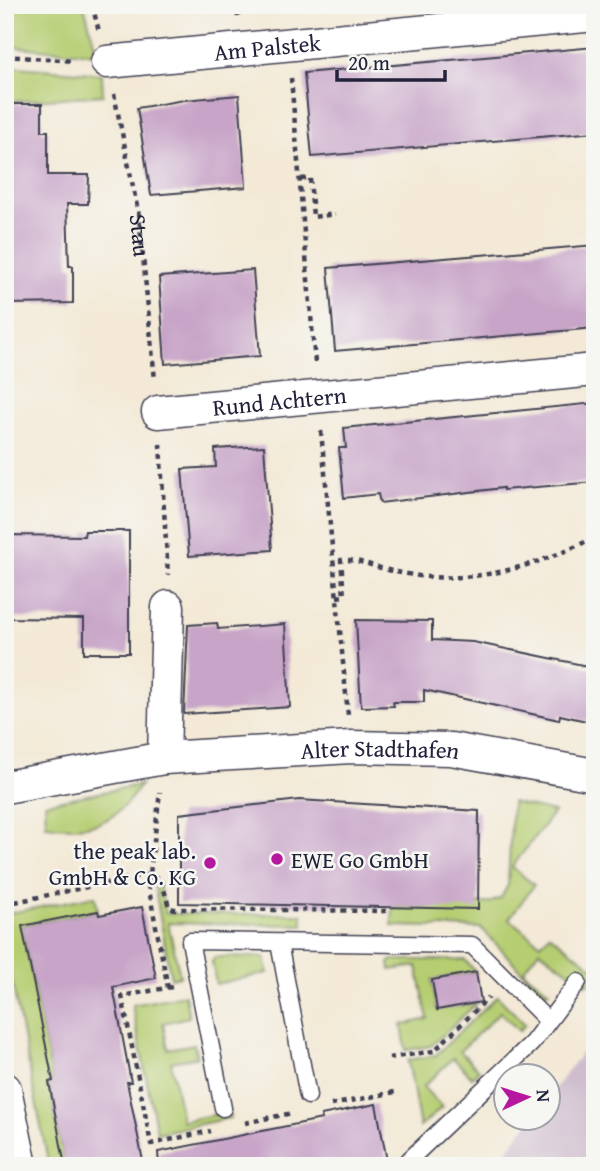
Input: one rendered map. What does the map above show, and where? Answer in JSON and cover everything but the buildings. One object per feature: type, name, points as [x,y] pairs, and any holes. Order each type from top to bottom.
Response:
[{"type":"street","name":"Am Palstek","points":[[107,62],[595,15]]},
{"type":"street","name":"Rund Achtern","points":[[158,412],[595,370]]},
{"type":"street","points":[[164,758],[168,607]]},
{"type":"street","name":"Alter Stadthafen","points":[[5,787],[164,758],[351,747],[451,749],[595,775]]},
{"type":"street","points":[[5,1088],[21,1166]]},
{"type":"lane","points":[[223,1108],[190,941],[472,945],[548,1021]]},
{"type":"lane","points":[[279,943],[308,1096]]},
{"type":"lane","points":[[409,1160],[532,1043],[578,982]]},
{"type":"path","points":[[288,45],[351,747]]},
{"type":"path","points":[[5,56],[107,62]]},
{"type":"path","name":"Stau","points":[[107,62],[139,216],[158,412]]},
{"type":"path","points":[[301,179],[310,178],[313,217],[335,214]]},
{"type":"path","points":[[158,412],[168,607]]},
{"type":"path","points":[[337,597],[344,596],[341,560],[353,559],[389,571],[420,576],[484,576],[517,568],[595,537]]},
{"type":"path","points":[[164,758],[148,885],[168,988]]},
{"type":"path","points":[[5,904],[150,874],[162,879],[170,907],[174,909],[389,911]]},
{"type":"path","points":[[389,1059],[434,1051],[507,980]]},
{"type":"shaded area","points":[[595,1035],[595,1166],[495,1166],[521,1132],[562,1132],[562,1079]]},
{"type":"green space","points":[[5,5],[84,5],[97,54],[5,46]]},
{"type":"green space","points":[[5,66],[102,74],[103,95],[5,102]]},
{"type":"green space","points":[[140,785],[121,809],[100,822],[76,827],[46,825],[45,803]]},
{"type":"green space","points":[[512,802],[554,812],[512,867],[534,885],[509,919],[541,944],[549,934],[595,969],[595,979],[587,985],[539,950],[523,971],[549,991],[543,994],[481,928],[392,926],[393,907],[489,903],[501,898],[508,885]]},
{"type":"green space","points":[[158,882],[166,914],[302,914],[303,925],[168,923],[180,976],[171,978],[154,883]]},
{"type":"green space","points":[[95,896],[98,911],[22,926],[53,1081],[49,1082],[65,1166],[49,1166],[5,947],[5,914]]},
{"type":"green space","points":[[215,957],[265,957],[268,973],[216,984],[212,961]]},
{"type":"green space","points":[[392,960],[465,960],[476,972],[432,980],[437,1009],[477,1003],[431,1046],[406,1050],[402,1025],[428,1019],[417,966],[390,970],[389,963]]},
{"type":"green space","points":[[185,995],[189,1017],[163,1023],[168,1049],[194,1044],[197,1057],[171,1062],[182,1121],[229,1112],[230,1118],[157,1133],[132,1005]]},
{"type":"green space","points":[[497,996],[525,1024],[519,1031],[500,1012],[460,1051],[479,1070],[472,1077],[453,1058],[423,1087],[442,1107],[420,1127],[408,1060],[436,1055]]},
{"type":"place","name":"EWE Go GmbH","points":[[277,859]]},
{"type":"place","name":"the peak lab. GmbH & Co. KG","points":[[210,863]]}]
